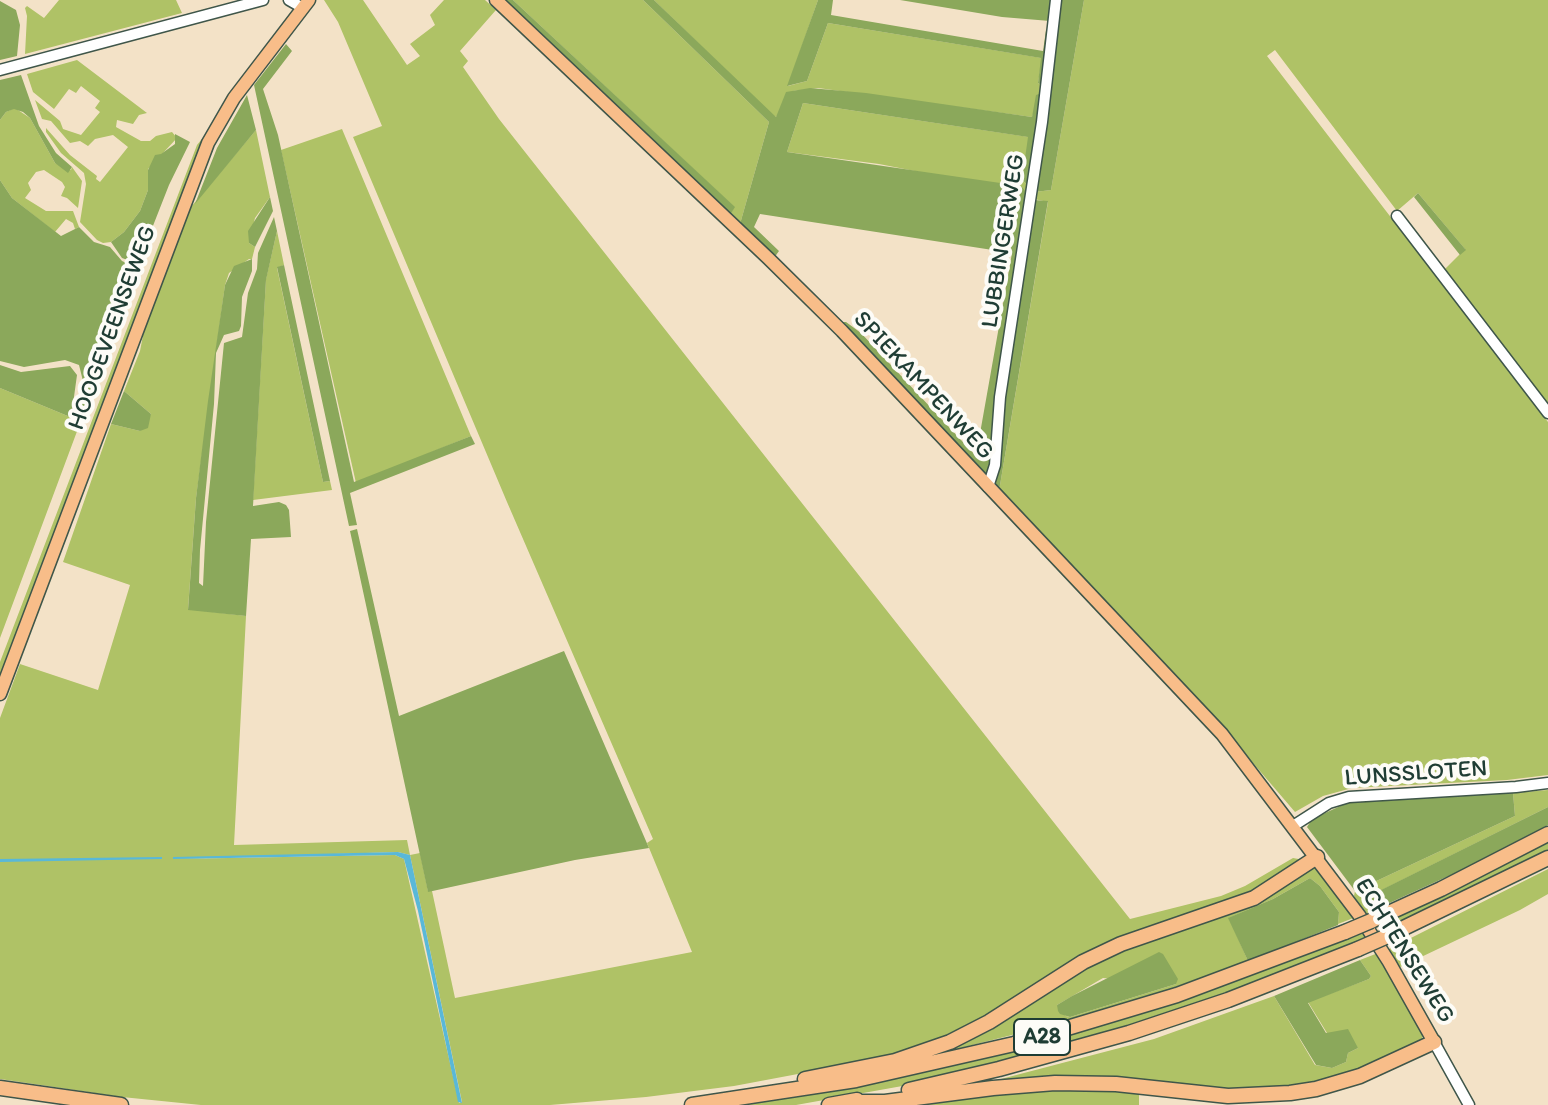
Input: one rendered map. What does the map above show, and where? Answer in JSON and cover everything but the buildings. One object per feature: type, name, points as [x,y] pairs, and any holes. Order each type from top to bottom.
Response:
[{"type":"highway","name":"A28","points":[[692,1105],[856,1080],[1029,1040],[1177,995],[1383,916],[1548,834]]},
{"type":"highway","name":"A28","points":[[727,1100],[775,1085],[895,1061],[937,1047],[989,1022],[1083,962],[1133,939],[1254,898],[1317,857]]},
{"type":"highway","name":"A28","points":[[829,1105],[959,1079],[1089,1045],[1228,1000],[1358,949],[1548,858]]},
{"type":"highway","name":"A28","points":[[849,1102],[885,1102],[1055,1083],[1116,1084],[1228,1096],[1290,1093],[1360,1076],[1434,1042]]},
{"type":"highway","points":[[0,1088],[121,1105]]},
{"type":"main road","name":"SPIEKAMPENWEG","points":[[496,0],[779,268],[1222,734],[1293,826]]},
{"type":"main road","name":"HOOGEVEENSEWEG","points":[[0,694],[208,143],[234,98],[306,4]]},
{"type":"main road","name":"ECHTENSEWEG","points":[[1293,826],[1378,943],[1434,1042]]},
{"type":"street","points":[[0,70],[263,0]]},
{"type":"street","points":[[289,0],[306,4]]},
{"type":"street","name":"LUBBINGERWEG","points":[[988,487],[995,465],[1000,397],[1042,122],[1056,0]]},
{"type":"street","points":[[1397,216],[1548,413]]},
{"type":"street","name":"LUNSSLOTEN","points":[[1293,826],[1322,806],[1349,797],[1548,783]]},
{"type":"street","name":"ECHTENSEWEG","points":[[1434,1042],[1469,1105]]},
{"type":"green space","points":[[59,0],[176,0],[182,13],[25,54],[25,8],[27,6],[44,18]]},
{"type":"green space","points":[[324,0],[363,0],[407,65],[420,56],[410,44],[435,25],[430,15],[444,0],[485,0],[496,10],[460,51],[468,61],[463,67],[499,119],[1130,919],[1221,896],[1293,858],[1304,860],[1244,896],[1089,951],[992,1013],[948,1036],[867,1061],[734,1086],[550,1105],[201,1105],[0,1079],[0,718],[20,664],[98,690],[130,585],[63,562],[111,424],[140,431],[151,414],[124,391],[185,214],[256,130],[270,197],[255,218],[249,243],[255,247],[252,259],[229,273],[225,285],[196,498],[188,609],[246,616],[234,845],[407,840],[410,855],[420,853],[428,891],[432,891],[455,998],[692,952],[647,843],[653,839],[353,137],[382,126],[338,22]],"holes":[[[398,852],[410,855],[462,1102],[459,1103],[404,859],[395,855],[173,859]]]},
{"type":"green space","points":[[501,0],[513,0],[735,207],[730,215]]},
{"type":"green space","points":[[513,0],[643,0],[769,122],[740,224],[730,215],[734,207]]},
{"type":"green space","points":[[643,0],[654,0],[776,117],[786,92],[810,88],[1032,117],[1036,95],[1042,93],[1029,186],[1022,180],[1028,137],[803,103],[787,152],[1021,186],[1027,193],[996,398],[988,474],[983,476],[839,322],[846,322],[861,333],[976,456],[1012,253],[760,214],[754,227],[779,251],[774,258],[740,224],[769,122]]},
{"type":"green space","points":[[654,0],[818,0],[788,86],[807,81],[828,23],[1042,58],[1038,83],[1043,86],[1032,117],[818,88],[793,91],[776,117]]},
{"type":"green space","points":[[818,0],[833,0],[831,15],[1043,51],[1046,30],[1050,30],[1043,86],[1038,83],[1041,58],[828,23],[807,81],[787,86]]},
{"type":"green space","points":[[900,0],[1052,0],[1050,21],[1002,17]]},
{"type":"green space","points":[[1061,0],[1084,0],[1051,190],[1035,192]]},
{"type":"green space","points":[[1084,0],[1548,0],[1548,408],[1443,271],[1465,249],[1418,193],[1397,211],[1275,50],[1267,56],[1548,422],[1548,775],[1352,788],[1323,796],[1295,812],[1199,700],[999,491],[1048,202],[1034,199],[1035,192],[1051,190]]},
{"type":"green space","points":[[0,1],[16,10],[20,25],[17,56],[0,60]]},
{"type":"green space","points":[[286,44],[292,51],[263,89],[278,135],[354,482],[471,436],[475,444],[350,493],[357,525],[349,526],[254,85]]},
{"type":"green space","points":[[77,60],[147,113],[139,115],[133,124],[117,120],[116,127],[141,141],[150,141],[172,132],[177,138],[148,169],[148,190],[140,211],[124,232],[111,242],[97,240],[80,222],[86,184],[84,173],[61,153],[46,128],[100,182],[128,147],[113,135],[95,139],[88,146],[80,141],[70,143],[51,121],[42,119],[35,100],[60,121],[63,129],[81,135],[100,112],[95,108],[100,101],[81,86],[76,93],[69,89],[54,109],[33,92],[27,74]]},
{"type":"green space","points":[[21,75],[39,126],[56,153],[72,167],[68,173],[55,163],[30,118],[23,112],[14,109],[6,112],[0,120],[0,80]]},
{"type":"green space","points":[[247,95],[256,130],[195,204],[217,148]]},
{"type":"green space","points":[[803,103],[1029,137],[1022,180],[1029,186],[1027,193],[879,164],[787,152]]},
{"type":"green space","points":[[15,108],[30,118],[55,163],[71,170],[72,167],[82,181],[78,208],[61,196],[65,187],[62,182],[44,170],[36,172],[28,183],[31,190],[25,198],[46,211],[73,211],[79,227],[75,229],[73,223],[66,219],[55,232],[12,198],[0,180],[0,120],[6,112]]},
{"type":"green space","points":[[210,129],[0,690],[0,662],[197,145]]},
{"type":"green space","points":[[342,129],[471,436],[356,483],[281,150]]},
{"type":"green space","points":[[175,134],[190,142],[169,185],[138,264],[122,258],[111,242],[124,232],[140,211],[148,190],[148,170],[155,155],[175,144]]},
{"type":"green space","points":[[0,180],[12,198],[61,236],[79,227],[94,242],[110,247],[122,261],[137,268],[81,421],[77,409],[83,381],[79,365],[65,360],[24,367],[0,361]]},
{"type":"green space","points":[[1418,193],[1466,250],[1460,255],[1414,197]]},
{"type":"green space","points":[[270,197],[273,211],[255,247],[249,243],[248,231]]},
{"type":"green space","points":[[1034,200],[1048,201],[999,491],[994,481],[998,435]]},
{"type":"green space","points":[[274,217],[277,231],[266,280],[253,506],[279,502],[286,505],[291,537],[251,539],[246,616],[188,610],[196,498],[225,285],[234,266],[252,259],[252,271],[242,297],[241,326],[239,331],[224,335],[216,353],[200,550],[199,583],[203,586],[206,522],[224,343],[242,337],[258,253]]},
{"type":"green space","points":[[277,231],[284,265],[277,268],[323,482],[330,481],[332,490],[253,500],[266,279]]},
{"type":"green space","points":[[284,265],[330,481],[323,482],[277,267]]},
{"type":"green space","points":[[0,365],[21,372],[70,366],[77,375],[73,404],[75,419],[0,388]]},
{"type":"green space","points":[[0,388],[75,419],[79,426],[0,638]]},
{"type":"green space","points":[[124,391],[151,414],[148,428],[140,431],[111,424]]},
{"type":"green space","points":[[357,529],[399,716],[564,651],[649,848],[575,860],[428,892],[350,531]]},
{"type":"green space","points":[[1548,790],[1548,807],[1366,898],[1374,910],[1365,914],[1354,896],[1355,891],[1515,816],[1513,793]]},
{"type":"green space","points":[[1513,793],[1515,816],[1355,891],[1307,827],[1312,819],[1347,803]]},
{"type":"green space","points":[[1548,807],[1548,825],[1466,868],[1374,910],[1365,898]]},
{"type":"green space","points":[[1548,841],[1548,851],[1516,868],[1394,927],[1389,921]]},
{"type":"green space","points":[[1313,868],[1317,868],[1356,917],[1338,924],[1339,912],[1320,886],[1310,878],[1273,899],[1229,918],[1248,961],[1111,1010],[921,1058],[1072,971]],"holes":[[[1103,978],[1176,984],[1070,1017],[1057,1005]]]},
{"type":"green space","points":[[1548,869],[1548,894],[1520,910],[1398,968],[1387,950]]},
{"type":"green space","points":[[1310,878],[1320,886],[1339,912],[1338,925],[1248,961],[1228,918],[1273,899]]},
{"type":"green space","points":[[1365,932],[1368,937],[1225,995],[1117,1030],[989,1066],[908,1085],[796,1105],[736,1105],[981,1058],[1075,1033],[1167,1005]]},
{"type":"green space","points":[[1159,952],[1178,979],[1176,984],[1070,1017],[1058,1011],[1057,1005],[1072,996]]},
{"type":"green space","points":[[1378,953],[1423,1034],[1421,1043],[1370,1069],[1285,1091],[978,1085],[1154,1039],[1274,996],[1315,1065],[1332,1068],[1346,1062],[1348,1053],[1358,1048],[1327,1033],[1308,1002],[1369,979],[1371,976],[1360,960]]},
{"type":"green space","points":[[1360,960],[1371,976],[1369,979],[1308,1003],[1326,1033],[1348,1029],[1358,1048],[1348,1053],[1346,1062],[1332,1068],[1316,1065],[1274,996]]},
{"type":"green space","points":[[1098,1089],[1139,1093],[1139,1105],[921,1105],[1032,1090]]},
{"type":"water","points":[[398,852],[410,855],[462,1103],[458,1102],[404,859],[395,855],[173,859]]},
{"type":"water","points":[[0,859],[162,859],[0,862]]}]
